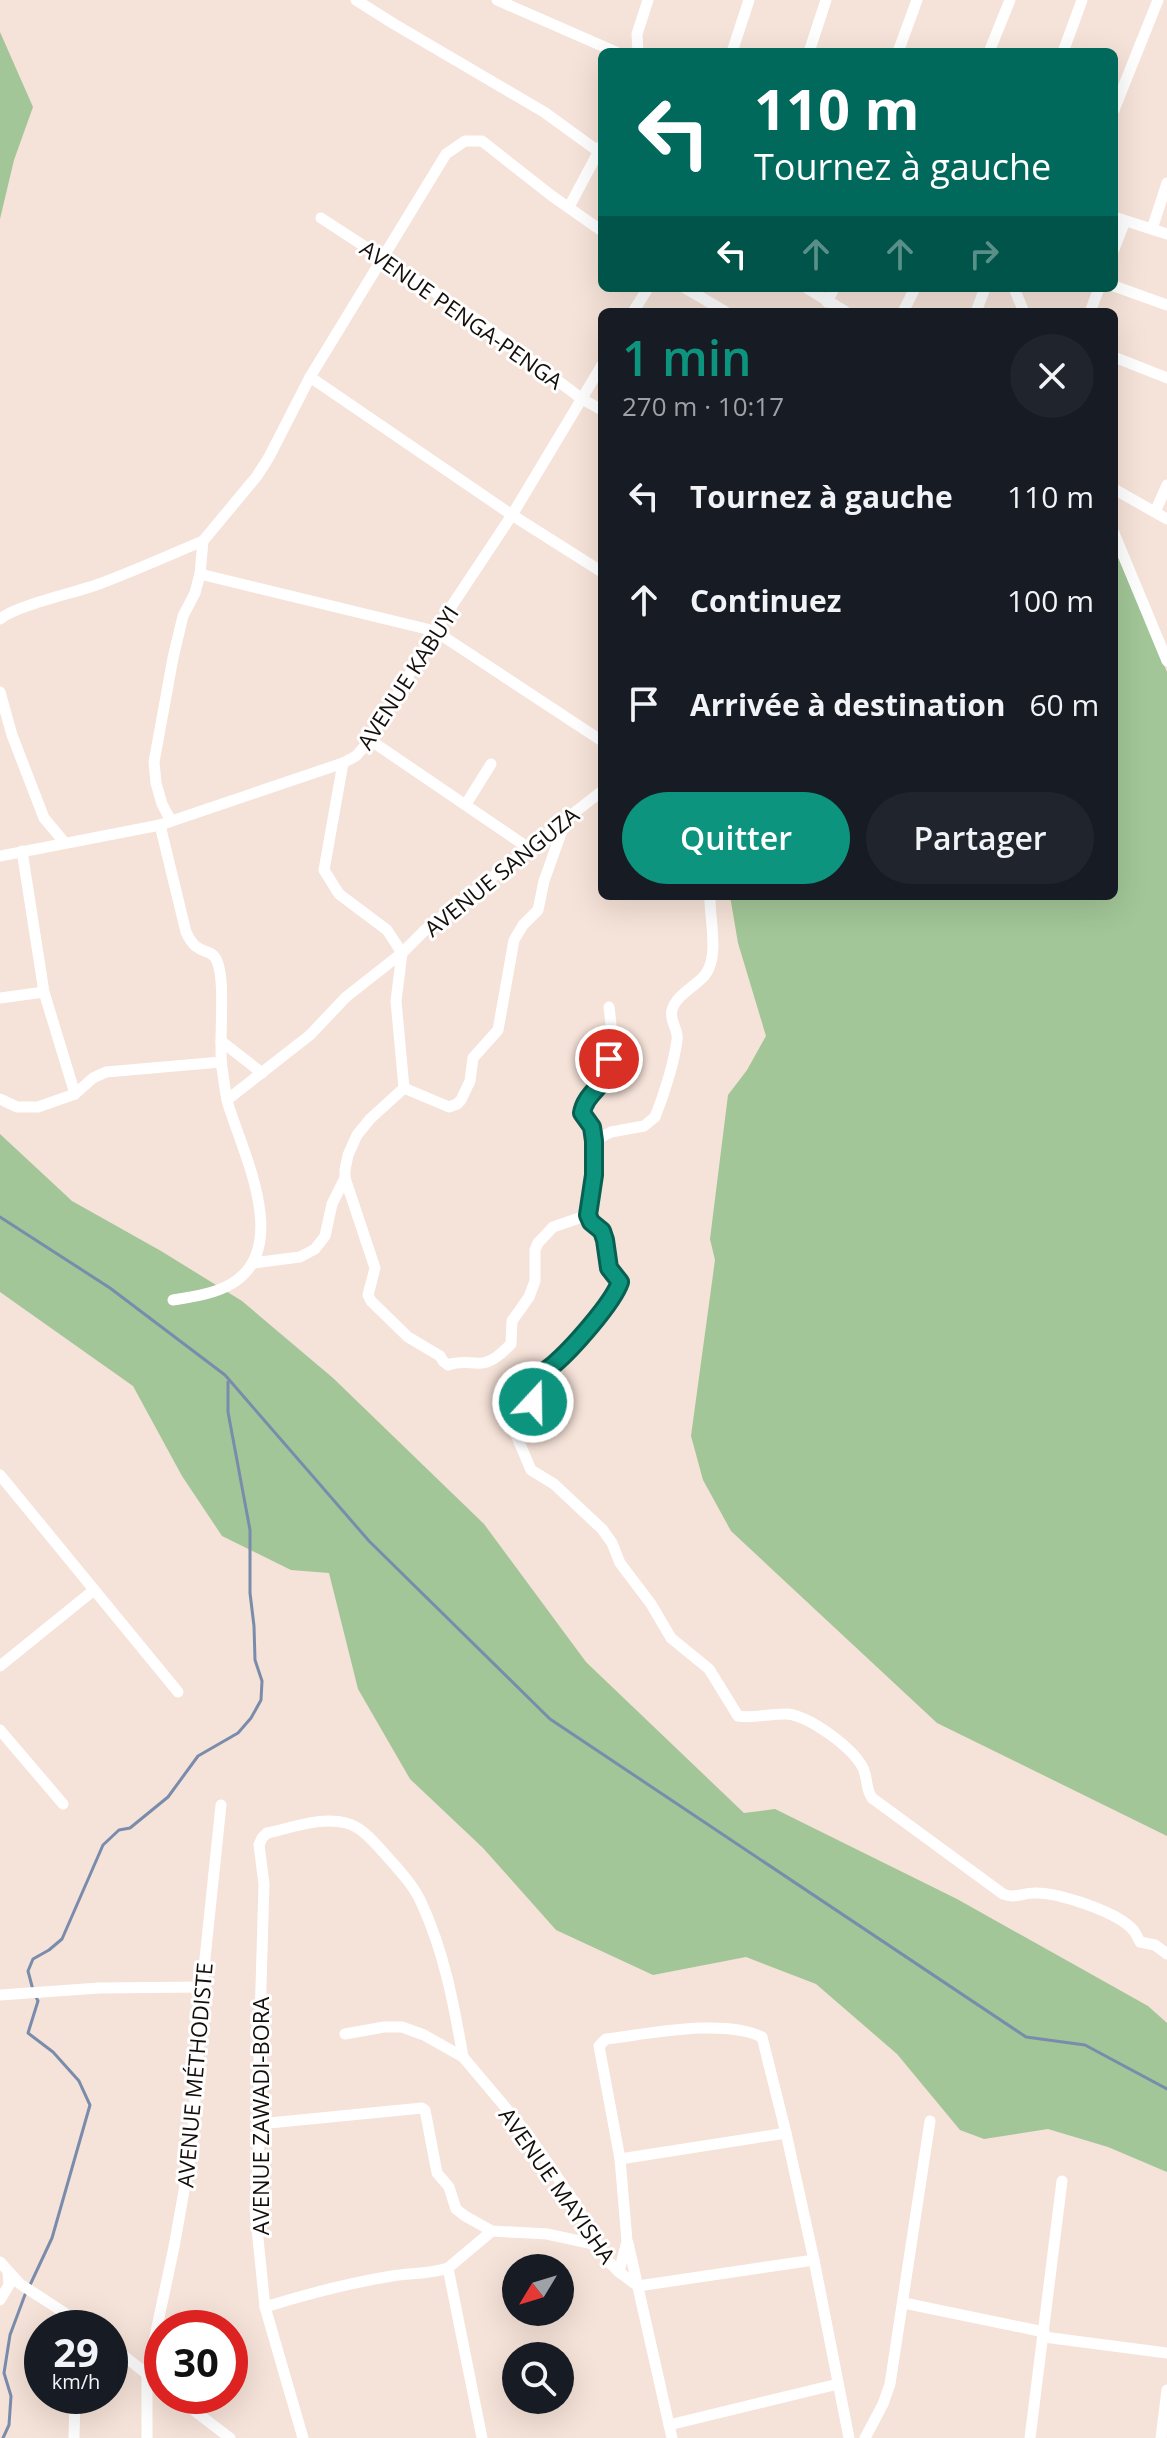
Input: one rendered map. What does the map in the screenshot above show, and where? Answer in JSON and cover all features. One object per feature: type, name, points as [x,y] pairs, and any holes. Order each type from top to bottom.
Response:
[{"type":"street","points":[[356,0],[544,112],[598,148]]},
{"type":"street","points":[[497,0],[607,48]]},
{"type":"street","points":[[638,48],[637,34],[648,0]]},
{"type":"street","points":[[733,48],[749,0]]},
{"type":"street","points":[[810,48],[826,0]]},
{"type":"street","points":[[899,48],[917,0]]},
{"type":"street","points":[[991,48],[1010,0]]},
{"type":"street","points":[[1064,48],[1082,0]]},
{"type":"street","points":[[1118,100],[1158,0]]},
{"type":"street","points":[[0,619],[99,584],[203,541],[257,476],[310,377],[446,154],[465,141],[482,141],[543,190],[598,228]]},
{"type":"street","points":[[569,207],[598,155]]},
{"type":"street","points":[[1152,229],[1167,183]]},
{"type":"street","name":"AVENUE PENGA-PENGA","points":[[321,218],[476,319],[598,408]]},
{"type":"street","points":[[1120,219],[1167,234]]},
{"type":"street","points":[[1118,287],[1167,305]]},
{"type":"street","points":[[692,292],[719,308]]},
{"type":"street","points":[[813,292],[838,308]]},
{"type":"street","points":[[827,302],[832,292]]},
{"type":"street","points":[[1118,359],[1167,378]]},
{"type":"street","name":"AVENUE KABUYI","points":[[0,856],[165,823],[356,756],[370,740],[435,631],[512,515],[598,372]]},
{"type":"street","points":[[310,377],[512,515],[598,569]]},
{"type":"street","points":[[1155,512],[1167,485]]},
{"type":"street","points":[[1118,491],[1167,519]]},
{"type":"street","points":[[173,1300],[231,1285],[253,1263],[262,1228],[260,1205],[227,1100],[221,1062],[221,991],[217,959],[191,944],[186,932],[154,762],[183,616],[195,593],[200,574],[203,541]]},
{"type":"street","points":[[1118,543],[1167,661]]},
{"type":"street","points":[[200,574],[435,631],[598,738]]},
{"type":"street","points":[[0,692],[12,735],[44,818],[65,843]]},
{"type":"street","points":[[370,740],[530,849]]},
{"type":"street","points":[[343,763],[324,870],[339,894],[387,930],[402,953],[396,1001],[404,1088]]},
{"type":"street","points":[[466,804],[491,764]]},
{"type":"street","name":"AVENUE SANGUZA","points":[[227,1100],[310,1035],[346,997],[402,953],[426,929],[598,794]]},
{"type":"street","points":[[404,1088],[449,1107],[461,1100],[470,1081],[473,1058],[498,1030],[512,947],[523,925],[538,910],[544,881],[565,820]]},
{"type":"street","points":[[22,851],[44,992],[75,1094]]},
{"type":"street","points":[[594,1141],[611,1132],[644,1126],[655,1117],[678,1036],[671,1017],[672,1010],[676,1002],[705,976],[711,960],[710,900]]},
{"type":"street","points":[[0,998],[44,992]]},
{"type":"street","points":[[609,1007],[608,1073],[582,1109],[583,1116],[592,1127],[594,1141],[594,1175],[588,1215],[602,1231],[609,1268],[620,1282],[612,1298],[575,1344],[550,1368],[532,1379],[532,1408],[514,1430],[531,1470],[554,1484],[602,1529],[620,1563],[651,1604],[671,1638],[709,1669],[738,1716],[786,1714],[807,1719],[838,1742],[862,1766],[872,1798],[1003,1894],[1012,1897],[1034,1893],[1061,1895],[1123,1922],[1134,1931],[1140,1942],[1155,1945],[1167,1954]]},
{"type":"street","points":[[221,1041],[262,1073]]},
{"type":"street","points":[[0,1099],[17,1107],[38,1107],[75,1094],[93,1078],[106,1072],[221,1062]]},
{"type":"street","points":[[253,1263],[300,1257],[315,1249],[325,1236],[332,1204],[345,1178],[348,1155],[357,1135],[404,1088]]},
{"type":"street","points":[[345,1178],[375,1268],[368,1295],[371,1301],[408,1337],[440,1356],[448,1365],[460,1361],[484,1363],[500,1355],[511,1344],[512,1321],[529,1297],[535,1281],[535,1250],[538,1243],[553,1227],[588,1215]]},
{"type":"street","points":[[0,1475],[178,1692]]},
{"type":"street","points":[[0,1666],[94,1590]]},
{"type":"street","points":[[0,1730],[63,1804]]},
{"type":"street","name":"AVENUE MÉTHODISTE","points":[[161,2310],[192,2146],[202,1987],[221,1805]]},
{"type":"street","name":"AVENUE ZAWADI-BORA","points":[[303,2438],[265,2307],[255,2209],[264,1884],[259,1845],[267,1833],[321,1821],[344,1822],[370,1838],[400,1871],[420,1900],[439,1951],[463,2057]]},
{"type":"street","points":[[0,1995],[99,1988],[202,1987]]},
{"type":"street","name":"AVENUE MAYISHA","points":[[345,2034],[402,2027],[424,2035],[463,2057],[527,2133],[575,2203],[606,2259],[638,2286]]},
{"type":"street","points":[[672,2438],[627,2241],[620,2159],[599,2046],[606,2039],[729,2028],[761,2036],[814,2260],[849,2438]]},
{"type":"street","points":[[259,2124],[422,2108],[425,2110],[439,2176],[449,2187],[456,2209],[470,2221],[492,2231],[547,2234],[598,2245]]},
{"type":"street","points":[[865,2438],[890,2384],[930,2121]]},
{"type":"street","points":[[620,2159],[786,2133]]},
{"type":"street","points":[[1030,2438],[1062,2181]]},
{"type":"street","points":[[265,2307],[322,2290],[448,2268],[492,2231]]},
{"type":"street","points":[[619,2272],[627,2241]]},
{"type":"street","points":[[638,2286],[814,2260]]},
{"type":"street","points":[[4,2267],[20,2284],[58,2310]]},
{"type":"street","points":[[0,2300],[9,2285],[4,2267]]},
{"type":"street","points":[[448,2268],[482,2438]]},
{"type":"street","points":[[904,2303],[1044,2334],[1167,2353]]},
{"type":"street","points":[[128,2359],[144,2372]]},
{"type":"street","points":[[669,2425],[838,2384]]},
{"type":"street","points":[[1161,2438],[1167,2390]]},
{"type":"street","points":[[74,2438],[75,2414]]},
{"type":"street","name":"AVENUE MÉTHODISTE","points":[[147,2414],[147,2438]]},
{"type":"street","points":[[199,2414],[230,2438]]},
{"type":"green space","points":[[0,32],[33,107],[14,160],[0,219]]},
{"type":"green space","points":[[1118,557],[1167,672],[1167,1836],[937,1723],[731,1531],[703,1480],[691,1436],[715,1260],[710,1239],[728,1095],[747,1070],[766,1036],[738,943],[731,900],[1118,900]]},
{"type":"green space","points":[[0,1134],[72,1201],[242,1301],[333,1378],[484,1524],[586,1662],[744,1813],[775,1809],[957,1899],[1148,2006],[1167,2023],[1167,2172],[1108,2147],[1048,2129],[984,2139],[960,2130],[897,2054],[816,1984],[746,1957],[653,1975],[556,1930],[483,1848],[410,1779],[358,1689],[329,1573],[291,1570],[222,1536],[182,1476],[133,1386],[0,1292]]},
{"type":"waterway","points":[[0,1217],[110,1288],[225,1375],[369,1541],[550,1719],[1026,2037],[1085,2045],[1167,2089]]},
{"type":"waterway","points":[[33,1990],[28,1971],[33,1959],[62,1939],[103,1845],[119,1830],[130,1828],[168,1797],[198,1756],[238,1733],[261,1700],[262,1681],[255,1660],[250,1593],[250,1530],[228,1412],[228,1382]]},
{"type":"waterway","points":[[30,2285],[52,2238],[90,2105],[79,2081],[53,2052],[28,2033],[38,2001],[36,1997]]},
{"type":"waterway","points":[[3,2438],[9,2425],[11,2396],[4,2373],[10,2335],[26,2292]]},
{"type":"route","points":[[533,1402],[532,1379],[550,1368],[586,1332],[620,1282],[609,1268],[602,1231],[588,1215],[594,1175],[594,1141],[592,1127],[582,1113],[583,1106],[606,1078],[609,1059]]}]
